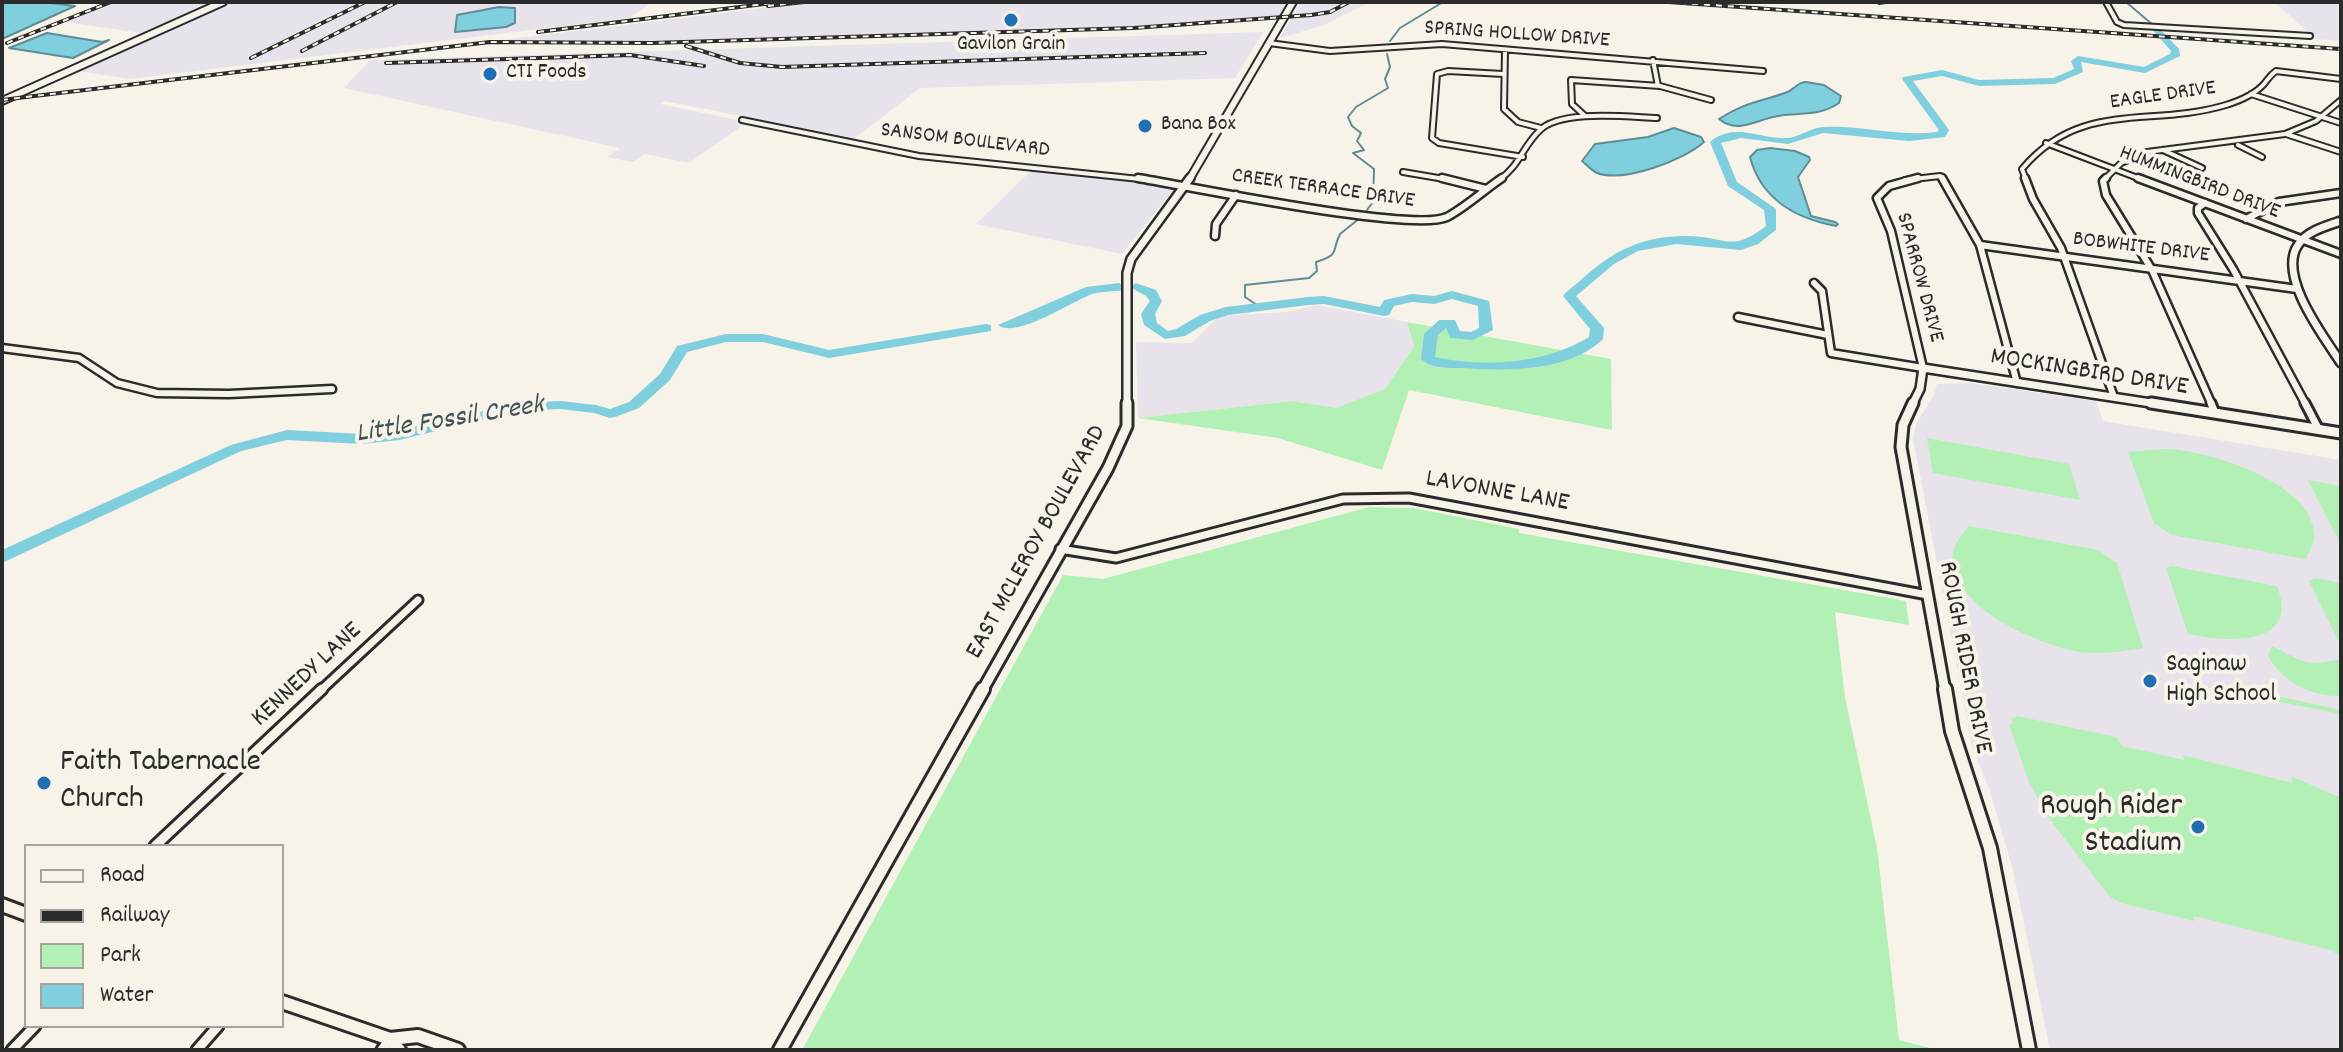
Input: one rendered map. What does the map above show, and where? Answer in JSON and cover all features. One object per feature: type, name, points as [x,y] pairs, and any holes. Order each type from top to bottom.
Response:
[{"type":"main road","points":[[2,101],[223,2]]},
{"type":"main road","name":"EAST MCLEROY BOULEVARD","points":[[780,1050],[1108,468],[1127,426],[1129,263],[1140,243],[1185,186],[1293,2]]},
{"type":"main road","points":[[2341,221],[2318,228],[2300,239],[2291,256],[2297,289],[2341,363]]},
{"type":"main road","name":"MOCKINGBIRD DRIVE","points":[[1923,368],[2341,433]]},
{"type":"main road","name":"ROUGH RIDER DRIVE","points":[[1923,368],[1921,389],[1903,419],[1900,439],[1952,731],[1990,848],[2029,1050]]},
{"type":"main road","points":[[2,905],[24,913]]},
{"type":"main road","points":[[284,1003],[390,1046],[418,1036],[458,1050]]},
{"type":"street","points":[[2106,2],[2121,24],[2310,36]]},
{"type":"street","name":"SPRING HOLLOW DRIVE","points":[[1269,43],[1330,51],[1442,44],[1763,71]]},
{"type":"street","points":[[1505,50],[1504,109],[1518,122],[1541,128],[1560,120],[1585,116],[1657,118]]},
{"type":"street","points":[[1653,60],[1658,86]]},
{"type":"street","points":[[1503,74],[1441,71],[1437,74],[1432,138],[1439,143],[1523,157]]},
{"type":"street","name":"EAGLE DRIVE","points":[[2046,143],[2091,124],[2207,110],[2251,94],[2276,71],[2341,79]]},
{"type":"street","points":[[1585,116],[1572,104],[1571,80],[1658,86],[1687,91],[1711,100]]},
{"type":"street","points":[[2251,94],[2341,123]]},
{"type":"street","points":[[2215,413],[2152,270],[2104,191],[2103,181],[2114,169],[2142,153],[2236,144],[2286,133],[2323,117],[2341,100]]},
{"type":"street","name":"SANSOM BOULEVARD","points":[[742,120],[919,156],[1117,174],[1185,186]]},
{"type":"street","name":"CREEK TERRACE DRIVE","points":[[1185,186],[1331,211],[1429,221],[1446,217],[1515,168],[1541,128]]},
{"type":"street","points":[[2286,133],[2341,152]]},
{"type":"street","points":[[2046,143],[2031,154],[2022,169],[2033,199],[2065,257],[2114,397]]},
{"type":"street","name":"HUMMINGBIRD DRIVE","points":[[2046,143],[2341,254]]},
{"type":"street","points":[[2236,144],[2262,157]]},
{"type":"street","points":[[2161,149],[2202,168]]},
{"type":"street","points":[[1403,172],[1440,177],[1486,189]]},
{"type":"street","name":"SPARROW DRIVE","points":[[1923,368],[1891,231],[1877,198],[1884,186],[1940,176],[1946,181],[1980,245]]},
{"type":"street","points":[[2246,219],[2279,202],[2341,193]]},
{"type":"street","points":[[1215,236],[1216,224],[1236,195]]},
{"type":"street","points":[[2205,203],[2198,208],[2198,213],[2240,280],[2319,430]]},
{"type":"street","points":[[1980,245],[2017,383]]},
{"type":"street","name":"BOBWHITE DRIVE","points":[[1980,245],[2297,289]]},
{"type":"street","points":[[1738,317],[1828,335],[1822,291],[1814,283]]},
{"type":"street","name":"MOCKINGBIRD DRIVE","points":[[1828,335],[1831,353],[1923,368]]},
{"type":"street","points":[[2,348],[79,358],[117,383],[157,393],[229,394],[332,389]]},
{"type":"street","name":"LAVONNE LANE","points":[[1060,549],[1116,558],[1343,499],[1409,498],[1928,595]]},
{"type":"street","name":"KENNEDY LANE","points":[[157,844],[418,600]]},
{"type":"street","points":[[12,1050],[33,1028]]},
{"type":"street","points":[[197,1050],[216,1028]]},
{"type":"shaded area","points":[[111,2],[210,2],[141,33],[65,22]]},
{"type":"shaded area","points":[[229,2],[652,2],[629,18],[130,79],[78,71]]},
{"type":"shaded area","points":[[813,2],[1287,2],[1279,16],[1189,27],[618,45],[502,43],[502,40]]},
{"type":"shaded area","points":[[1301,2],[1370,2],[1324,25],[1280,38]]},
{"type":"shaded area","points":[[2275,2],[2341,2],[2341,41],[2315,39]]},
{"type":"shaded area","points":[[1263,32],[1235,78],[920,88],[855,138],[664,101],[660,104],[747,122],[689,163],[645,154],[632,162],[607,157],[620,148],[344,88],[370,60]]},
{"type":"shaded area","points":[[1031,171],[1156,184],[1174,189],[1122,254],[976,224]]},
{"type":"shaded area","points":[[1317,305],[1407,322],[1414,346],[1385,389],[1336,408],[1292,401],[1138,418],[1136,342],[1192,343],[1219,316],[1287,312]]},
{"type":"shaded area","name":"Saginaw High School","points":[[1970,383],[2096,401],[2103,421],[2341,460],[2341,1050],[2050,1050],[2013,870],[1989,788],[1972,747],[1913,438],[1916,424],[1934,395],[1937,384]]},
{"type":"green space","points":[[1407,322],[1611,359],[1612,430],[1409,390],[1382,470],[1278,438],[1138,418],[1292,401],[1336,408],[1385,389],[1414,346]]},
{"type":"green space","points":[[1927,438],[2069,464],[2080,500],[1933,473]]},
{"type":"green space","points":[[2163,449],[2229,462],[2278,485],[2297,500],[2310,517],[2314,539],[2306,559],[2172,535],[2154,523],[2128,452]]},
{"type":"green space","points":[[2308,480],[2341,486],[2341,545]]},
{"type":"green space","points":[[1369,507],[1414,508],[1519,529],[1519,533],[1906,601],[1909,625],[1835,612],[1845,697],[1877,848],[1899,1040],[1938,1050],[802,1050],[1063,575],[1103,579]]},
{"type":"green space","points":[[1969,526],[2098,550],[2117,563],[2143,648],[2104,653],[2081,652],[2042,641],[1998,620],[1963,589],[1954,571],[1954,548]]},
{"type":"green space","points":[[2171,566],[2277,586],[2282,606],[2279,621],[2269,631],[2239,639],[2188,634],[2166,568]]},
{"type":"green space","points":[[2315,578],[2341,583],[2341,646],[2309,581]]},
{"type":"green space","points":[[2272,646],[2305,662],[2341,659],[2341,696],[2309,691],[2290,680],[2268,656]]},
{"type":"green space","points":[[2213,682],[2341,710],[2341,714],[2215,689]]},
{"type":"green space","name":"Rough Rider Stadium","points":[[2017,716],[2116,737],[2122,746],[2184,760],[2183,755],[2293,783],[2291,776],[2341,798],[2341,957],[2331,950],[2194,916],[2194,921],[2121,903],[2110,897],[2048,817],[2028,780],[2009,724],[2013,724],[2011,719]]},
{"type":"water","points":[[3,2],[43,2],[75,6],[2,39]]},
{"type":"water","points":[[499,7],[515,8],[515,23],[506,27],[455,32],[457,15]]},
{"type":"water","points":[[47,33],[102,42],[109,40],[73,58],[9,48]]},
{"type":"water","points":[[1806,82],[1824,85],[1841,96],[1839,103],[1817,112],[1778,116],[1748,125],[1733,126],[1719,119],[1744,106],[1785,93]]},
{"type":"water","points":[[1674,128],[1701,137],[1704,142],[1683,156],[1653,168],[1622,175],[1597,173],[1582,161],[1595,144],[1648,137]]},
{"type":"water","points":[[1757,150],[1795,151],[1809,157],[1798,177],[1811,216],[1835,222],[1838,224],[1836,226],[1793,212],[1771,195],[1755,172],[1750,157]]},
{"type":"waterway","points":[[1390,41],[1400,28],[1443,2]]},
{"type":"waterway","name":"Little Fossil Creek","points":[[2126,2],[2153,25]]},
{"type":"waterway","name":"Little Fossil Creek","points":[[1136,287],[1151,293],[1156,301],[1148,314],[1151,325],[1165,335],[1180,333],[1205,318],[1226,311],[1324,300],[1384,312],[1389,303],[1412,298],[1434,300],[1452,295],[1484,304],[1486,330],[1473,336],[1455,335],[1450,323],[1444,323],[1431,334],[1428,359],[1434,362],[1496,365],[1560,357],[1596,339],[1597,328],[1569,296],[1610,261],[1634,248],[1661,241],[1692,240],[1741,246],[1772,227],[1770,209],[1740,191],[1730,181],[1715,142],[1723,137],[1741,135],[1788,141],[1823,130],[1895,137],[1941,135],[1944,130],[1907,79],[1942,73],[1979,83],[2055,81],[2079,70],[2078,59],[2145,70],[2175,56],[2176,51],[2157,29]]},
{"type":"waterway","points":[[1367,210],[1373,202],[1374,169],[1353,153],[1364,150],[1357,141],[1361,133],[1352,126],[1348,117],[1356,107],[1388,88],[1385,79],[1390,67],[1387,54]]},
{"type":"waterway","points":[[1260,307],[1245,297],[1245,285],[1309,278],[1317,271],[1316,262],[1332,254],[1340,234],[1360,218]]},
{"type":"waterway","name":"Little Fossil Creek","points":[[1005,325],[1017,324],[1091,290],[1119,287]]},
{"type":"waterway","name":"Little Fossil Creek","points":[[2,557],[236,448],[287,435],[362,439],[399,435],[518,407],[560,405],[596,409],[610,414],[634,405],[665,377],[682,349],[726,338],[763,338],[829,354],[986,328]]},
{"type":"railway","points":[[7,43],[111,2]]},
{"type":"railway","points":[[251,58],[365,2]]},
{"type":"railway","points":[[302,51],[397,2]]},
{"type":"railway","points":[[538,32],[780,2]]},
{"type":"railway","points":[[768,6],[804,2]]},
{"type":"railway","points":[[26,97],[490,42],[652,43],[1134,28],[1311,15],[1330,12],[1349,2]]},
{"type":"railway","points":[[1668,2],[2341,49]]},
{"type":"railway","points":[[1879,3],[1886,2]]},
{"type":"railway","points":[[686,46],[740,63],[782,67],[1205,53]]},
{"type":"railway","points":[[386,63],[630,55],[704,66]]},
{"type":"railway","points":[[26,97],[34,96]]},
{"type":"railway","points":[[2,100],[26,97]]},
{"type":"place","name":"Gavilon Grain","points":[[1011,20]]},
{"type":"place","name":"CTI Foods","points":[[490,74]]},
{"type":"place","name":"Bana Box","points":[[1145,126]]},
{"type":"place","name":"Saginaw High School","points":[[2150,681]]},
{"type":"place","name":"Faith Tabernacle Church","points":[[44,783]]},
{"type":"place","name":"Rough Rider Stadium","points":[[2198,827]]}]
